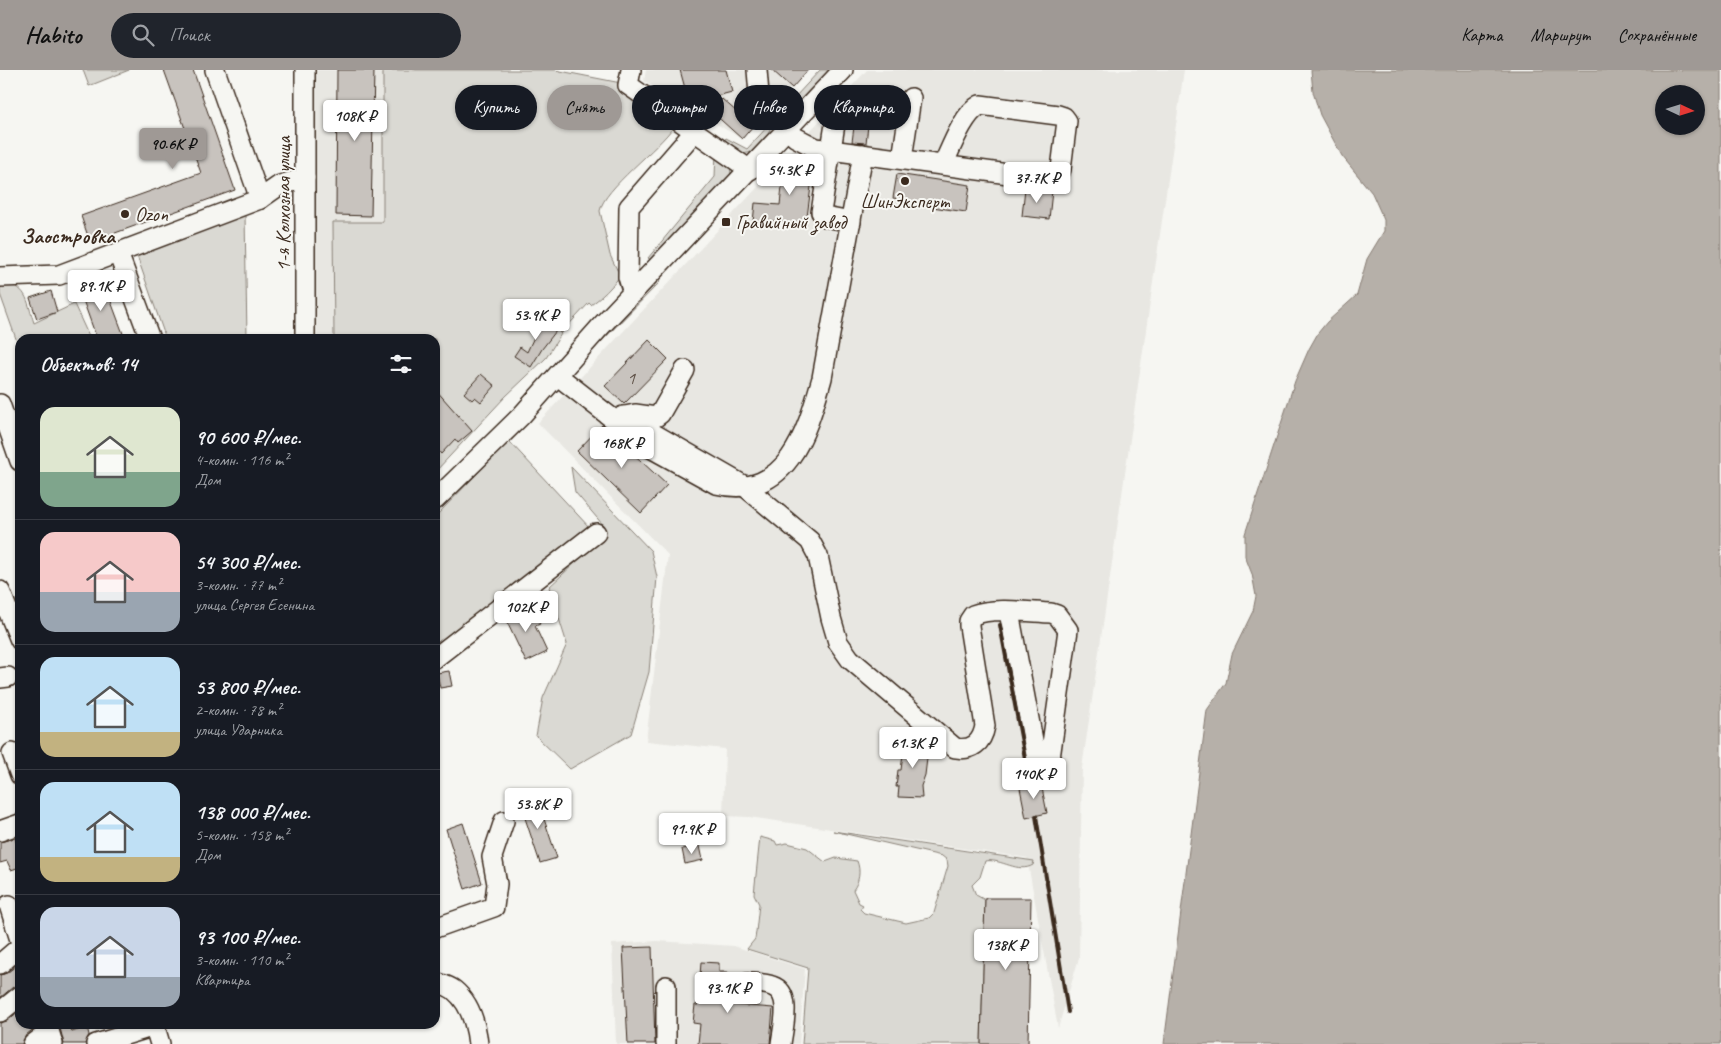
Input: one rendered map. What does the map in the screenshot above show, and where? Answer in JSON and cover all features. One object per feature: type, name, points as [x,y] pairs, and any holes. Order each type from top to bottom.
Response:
[{"type":"street","points":[[215,70],[260,199]]},
{"type":"street","name":"1-я Колхозная улица","points":[[305,70],[305,334]]},
{"type":"street","points":[[631,70],[628,85],[750,170]]},
{"type":"street","points":[[744,70],[753,85]]},
{"type":"street","points":[[757,70],[758,85]]},
{"type":"street","points":[[804,113],[843,70]]},
{"type":"street","points":[[902,159],[912,98]]},
{"type":"street","points":[[440,495],[521,416],[633,293],[788,130],[804,143],[816,148],[1052,180],[1059,176],[1061,169],[1066,121],[1064,117],[1058,115],[980,105],[972,109],[967,117],[943,165]]},
{"type":"street","points":[[834,130],[821,212],[825,218],[851,222]]},
{"type":"street","points":[[633,293],[628,276],[629,207],[695,131]]},
{"type":"street","points":[[743,486],[763,480],[778,471],[791,458],[803,437],[813,411],[822,378],[863,154]]},
{"type":"street","points":[[0,277],[59,275],[260,199],[280,185],[305,178]]},
{"type":"street","points":[[118,253],[148,334]]},
{"type":"street","points":[[619,418],[634,414],[656,417],[660,414],[685,370]]},
{"type":"street","points":[[558,376],[619,418],[743,486],[804,535],[815,548],[818,556],[834,630],[838,642],[850,659],[955,748],[969,749],[974,747],[983,736],[985,726],[969,621],[973,615],[980,612],[1009,612],[1057,615],[1068,630],[1049,765],[1046,770],[1041,770],[1038,767],[1009,612]]},
{"type":"street","points":[[0,404],[15,447]]},
{"type":"street","points":[[440,654],[596,533]]},
{"type":"street","points":[[0,593],[15,628]]},
{"type":"street","points":[[12,753],[15,761]]},
{"type":"street","points":[[440,926],[494,907],[497,884],[492,857],[504,821]]},
{"type":"street","points":[[0,831],[15,826]]},
{"type":"street","points":[[10,904],[15,922]]},
{"type":"street","points":[[0,964],[15,951]]},
{"type":"street","points":[[748,983],[773,986],[782,992],[785,1004],[781,1044]]},
{"type":"street","points":[[440,984],[453,989],[465,1003],[475,1024],[478,1044]]},
{"type":"street","points":[[666,986],[666,1044]]},
{"type":"street","points":[[0,1012],[15,1000]]},
{"type":"street","points":[[96,1044],[132,1039],[156,1031]]},
{"type":"street","points":[[34,1044],[50,1033]]},
{"type":"shaded area","points":[[83,70],[129,70],[89,86]]},
{"type":"shaded area","points":[[314,70],[383,70],[383,222],[333,222],[334,334],[314,334]]},
{"type":"shaded area","points":[[383,70],[555,70],[621,83],[632,92],[632,130],[671,130],[621,180],[603,202],[600,211],[610,255],[620,276],[599,299],[591,305],[589,303],[561,333],[554,327],[561,334],[546,358],[505,397],[440,467],[440,334],[334,334],[333,222],[383,222]]},
{"type":"shaded area","points":[[646,70],[808,70],[794,85],[734,85],[734,130],[751,130],[742,139],[724,128],[724,85],[651,85],[644,81]]},
{"type":"shaded area","points":[[820,70],[830,70],[804,97],[804,87]]},
{"type":"shaded area","points":[[867,70],[1184,70],[1082,768],[1079,958],[1058,1028],[1027,858],[749,817],[723,816],[725,749],[646,741],[668,555],[538,423],[814,127],[814,130],[911,130],[911,85],[853,85]]},
{"type":"shaded area","points":[[1311,70],[1721,70],[1721,1044],[1164,1044],[1207,710],[1226,683],[1232,654],[1253,611],[1256,596],[1252,574],[1245,556],[1245,534],[1295,381],[1309,349],[1327,322],[1357,295],[1367,259],[1384,231],[1384,220],[1372,193],[1342,156],[1320,115],[1313,92]]},
{"type":"shaded area","points":[[764,130],[770,130],[763,144],[749,153],[739,152],[724,141],[726,138],[747,149]]},
{"type":"shaded area","points":[[716,152],[730,162],[731,176],[652,261],[648,258],[715,177]]},
{"type":"shaded area","points":[[245,214],[247,334],[164,334],[136,253]]},
{"type":"shaded area","points":[[658,280],[660,282],[580,363],[579,361]]},
{"type":"shaded area","points":[[0,281],[21,290],[27,300],[34,323],[74,304],[88,334],[15,334],[15,336],[0,294]]},
{"type":"shaded area","points":[[509,441],[590,528],[440,644],[440,512]]},
{"type":"shaded area","points":[[571,467],[651,551],[657,577],[649,672],[631,734],[570,769],[536,736],[543,698],[567,644],[549,587],[602,538],[603,525],[575,492]]},
{"type":"shaded area","points":[[833,831],[1034,861],[1033,865],[1021,868],[985,861],[980,877],[972,885],[976,895],[985,900],[981,1044],[802,1044],[808,968],[747,949],[755,939],[756,932],[759,904],[754,894],[760,837],[775,841],[777,845],[787,843],[807,848],[825,862],[836,858],[857,861],[859,876],[853,890],[859,903],[863,905],[860,909],[864,913],[906,923],[929,918],[934,913],[948,866],[947,860],[942,856]]},
{"type":"shaded area","points":[[657,941],[734,946],[805,969],[799,1044],[616,1044],[612,944]]},
{"type":"building","points":[[164,70],[193,70],[235,190],[90,242],[81,216],[201,173]]},
{"type":"building","points":[[337,70],[374,70],[371,216],[336,215]]},
{"type":"building","points":[[680,70],[726,70],[732,92],[724,94],[724,85],[684,85]]},
{"type":"building","points":[[772,70],[808,70],[795,85],[789,85]]},
{"type":"building","points":[[724,101],[734,109],[734,130],[750,130],[742,139],[724,123]]},
{"type":"building","points":[[854,130],[868,130],[866,143],[852,142]]},
{"type":"building","points":[[785,159],[814,163],[806,225],[765,220],[764,223],[753,222],[755,203],[780,205]]},
{"type":"building","points":[[897,174],[970,185],[966,212],[905,203],[905,200],[893,198]]},
{"type":"building","points":[[1025,188],[1052,191],[1049,219],[1022,216]]},
{"type":"building","points":[[103,280],[123,334],[95,334],[79,289]]},
{"type":"building","points":[[51,291],[57,312],[37,319],[30,298]]},
{"type":"building","points":[[536,315],[556,331],[531,367],[514,356],[520,347],[527,352],[536,333],[527,326]]},
{"type":"building","points":[[649,340],[668,359],[624,404],[605,386]]},
{"type":"building","points":[[481,374],[495,386],[481,402],[475,397],[472,400],[464,393]]},
{"type":"building","points":[[440,395],[472,431],[458,443],[455,439],[441,454]]},
{"type":"building","points":[[602,425],[667,485],[641,513],[577,451]]},
{"type":"building","points":[[526,605],[530,612],[533,611],[540,624],[535,626],[547,652],[526,662],[505,618]]},
{"type":"building","points":[[449,671],[452,686],[440,688],[440,672]]},
{"type":"building","points":[[905,739],[929,742],[925,775],[921,786],[922,798],[898,797],[899,787],[896,787],[898,770],[901,770]]},
{"type":"building","points":[[1041,783],[1047,813],[1026,818],[1020,788]]},
{"type":"building","points":[[537,798],[557,858],[540,863],[520,803]]},
{"type":"building","points":[[463,823],[482,883],[465,889],[446,829]]},
{"type":"building","points":[[15,838],[15,869],[11,870],[7,861],[0,863],[0,842]]},
{"type":"building","points":[[700,846],[703,860],[685,864],[682,849]]},
{"type":"building","points":[[985,898],[1031,898],[1028,1044],[981,1044]]},
{"type":"building","points":[[652,947],[655,1044],[628,1044],[623,948]]},
{"type":"building","points":[[701,962],[719,963],[719,972],[728,972],[726,1004],[773,1008],[770,1044],[698,1044],[700,1024],[693,1023],[695,1005],[698,1005]]},
{"type":"building","points":[[15,967],[15,986],[0,998],[0,975],[7,973]]},
{"type":"building","points":[[15,1014],[15,1029],[34,1029],[26,1035],[22,1044],[0,1044],[0,1023],[7,1021]]},
{"type":"building","points":[[60,1029],[71,1029],[72,1032],[88,1029],[89,1035],[85,1044],[64,1044]]},
{"type":"railway","points":[[1000,625],[1030,785]]},
{"type":"railway","points":[[1036,816],[1068,1012]]},
{"type":"place","name":"ШинЭксперт","points":[[905,181]]},
{"type":"place","name":"Ozon","points":[[125,214]]},
{"type":"place","name":"Гравийный завод","points":[[726,222]]},
{"type":"district","name":"Заостровка","points":[[68,236]]}]
